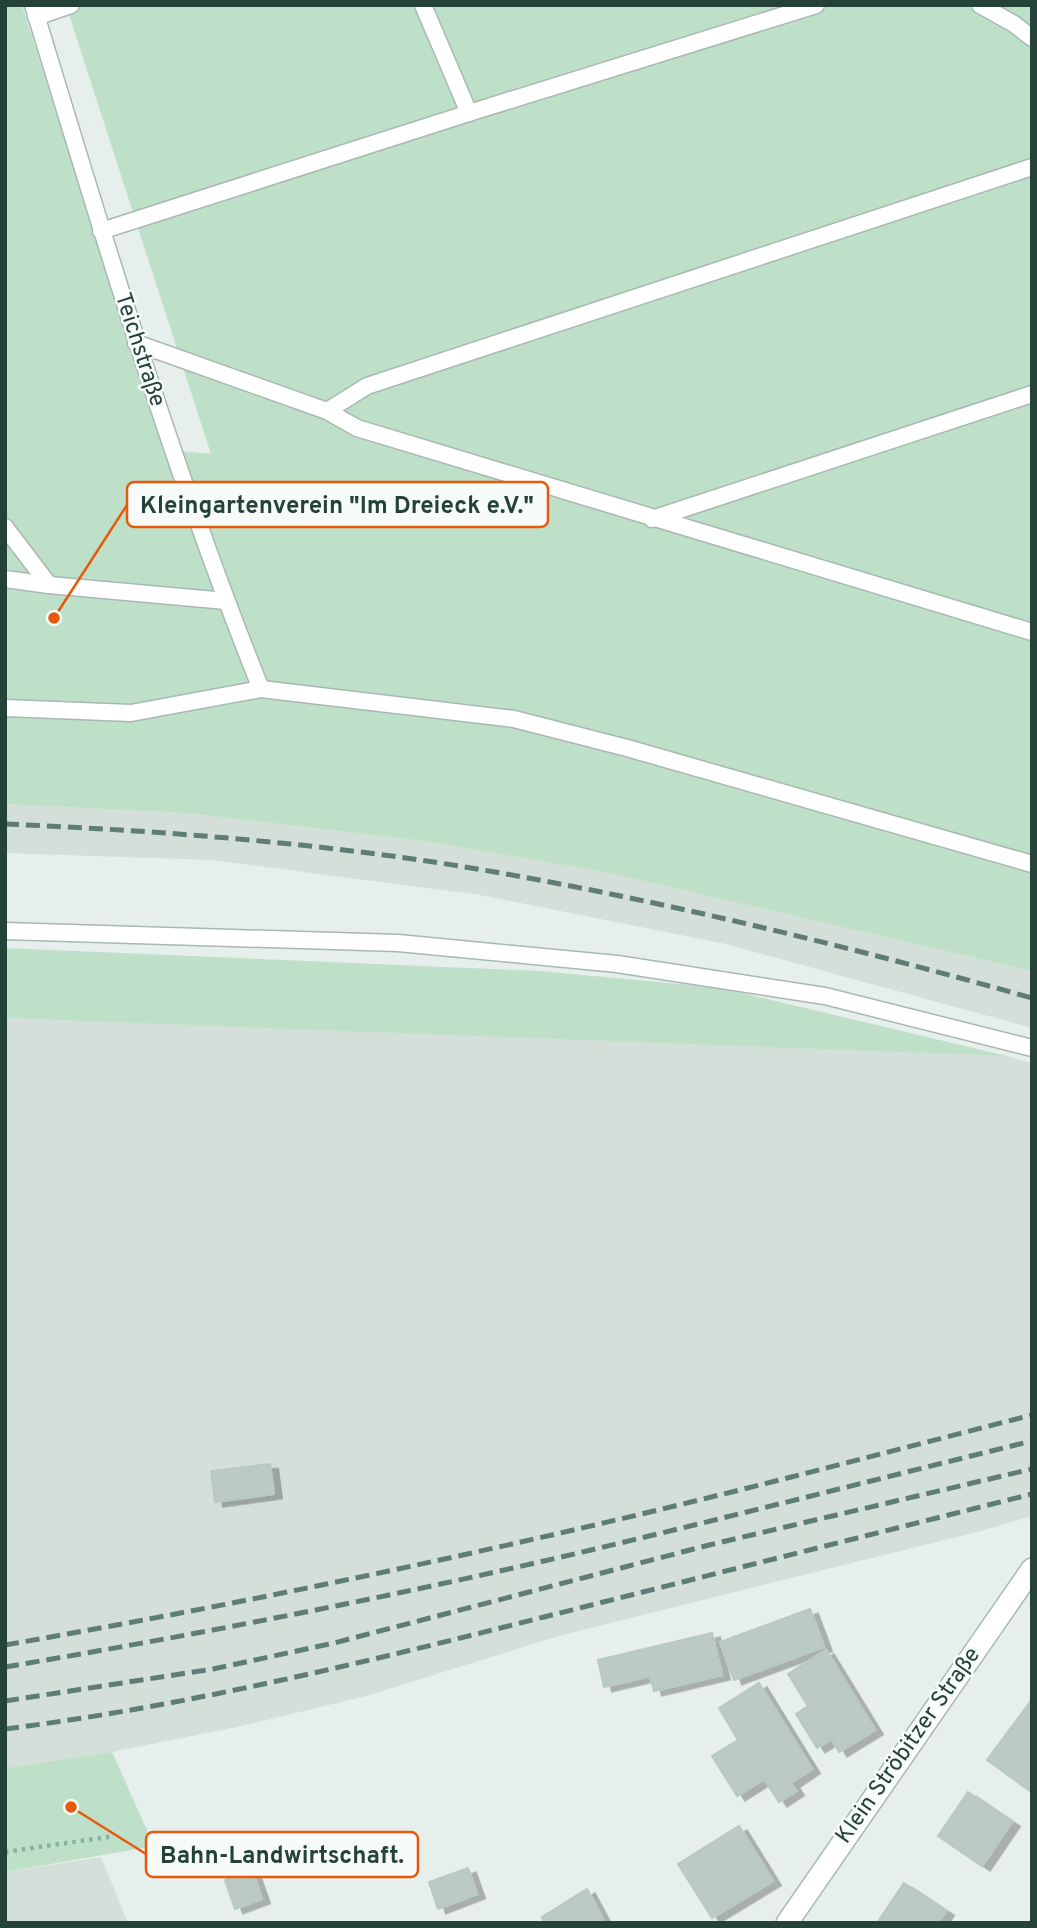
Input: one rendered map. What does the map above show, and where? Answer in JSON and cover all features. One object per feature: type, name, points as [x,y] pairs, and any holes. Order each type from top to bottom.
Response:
[{"type":"street","name":"Klein Ströbitzer Straße","points":[[787,1923],[1032,1569]]},
{"type":"lane","points":[[35,11],[71,5]]},
{"type":"lane","points":[[423,5],[469,113]]},
{"type":"lane","points":[[102,231],[816,5]]},
{"type":"lane","points":[[980,5],[1014,24],[1032,38]]},
{"type":"lane","name":"Teichstraße","points":[[35,11],[136,343],[226,601],[261,689]]},
{"type":"lane","points":[[327,411],[367,386],[1032,167]]},
{"type":"lane","points":[[136,343],[327,411],[357,428],[1032,632]]},
{"type":"lane","points":[[651,519],[1032,394]]},
{"type":"lane","points":[[5,527],[49,585]]},
{"type":"lane","points":[[5,579],[226,601]]},
{"type":"lane","points":[[5,708],[131,713],[261,689],[514,719],[628,748],[1032,864]]},
{"type":"lane","points":[[5,931],[398,943],[617,964],[825,996],[1032,1048]]},
{"type":"path","points":[[5,1852],[114,1836]]},
{"type":"shaded area","points":[[5,804],[185,813],[423,841],[604,872],[1032,971],[1032,1028],[726,944],[480,895],[211,860],[5,853]]},
{"type":"shaded area","points":[[5,1018],[812,1047],[1007,1056],[1032,1063],[1032,1516],[562,1635],[366,1696],[242,1726],[112,1752],[5,1768]]},
{"type":"shaded area","points":[[101,1857],[128,1923],[5,1923],[5,1872]]},
{"type":"green space","points":[[5,5],[22,5],[163,449],[211,454],[66,5],[1032,5],[1032,971],[604,872],[423,841],[185,813],[5,804]]},
{"type":"green space","points":[[5,948],[541,971],[721,988],[1007,1056],[5,1018]]},
{"type":"green space","points":[[112,1752],[154,1846],[5,1872],[5,1768]]},
{"type":"building","points":[[270,1464],[274,1494],[215,1502],[211,1471]]},
{"type":"building","points":[[810,1609],[824,1647],[734,1680],[720,1642]]},
{"type":"building","points":[[712,1633],[722,1675],[654,1691],[650,1676],[604,1687],[598,1660]]},
{"type":"building","points":[[826,1650],[875,1730],[839,1752],[832,1739],[817,1748],[796,1714],[808,1706],[788,1674]]},
{"type":"building","points":[[759,1683],[812,1769],[791,1783],[796,1791],[779,1802],[764,1779],[737,1796],[712,1756],[738,1740],[719,1708]]},
{"type":"building","points":[[1030,1702],[1032,1703],[1030,1791],[987,1760]]},
{"type":"building","points":[[968,1792],[1012,1822],[982,1866],[938,1836]]},
{"type":"building","points":[[739,1826],[773,1881],[712,1918],[678,1864]]},
{"type":"building","points":[[468,1868],[477,1894],[438,1909],[429,1882]]},
{"type":"building","points":[[252,1870],[262,1899],[235,1909],[225,1880]]},
{"type":"building","points":[[904,1883],[946,1911],[938,1923],[877,1923]]},
{"type":"building","points":[[587,1889],[603,1919],[597,1923],[544,1923],[542,1917]]},
{"type":"railway","points":[[5,824],[251,840],[374,854],[495,872],[631,898],[765,928],[1032,998]]},
{"type":"railway","points":[[5,1645],[251,1599],[496,1548],[705,1499],[1032,1415]]},
{"type":"railway","points":[[5,1667],[225,1628],[518,1567],[1032,1441]]},
{"type":"railway","points":[[5,1701],[213,1669],[334,1643],[709,1545],[1032,1469]]},
{"type":"railway","points":[[5,1729],[141,1708],[343,1666],[1032,1494]]},
{"type":"place","name":"Kleingartenverein \"Im Dreieck e.V.\"","points":[[54,618]]},
{"type":"place","name":"Bahn-Landwirtschaft.","points":[[71,1807]]}]
